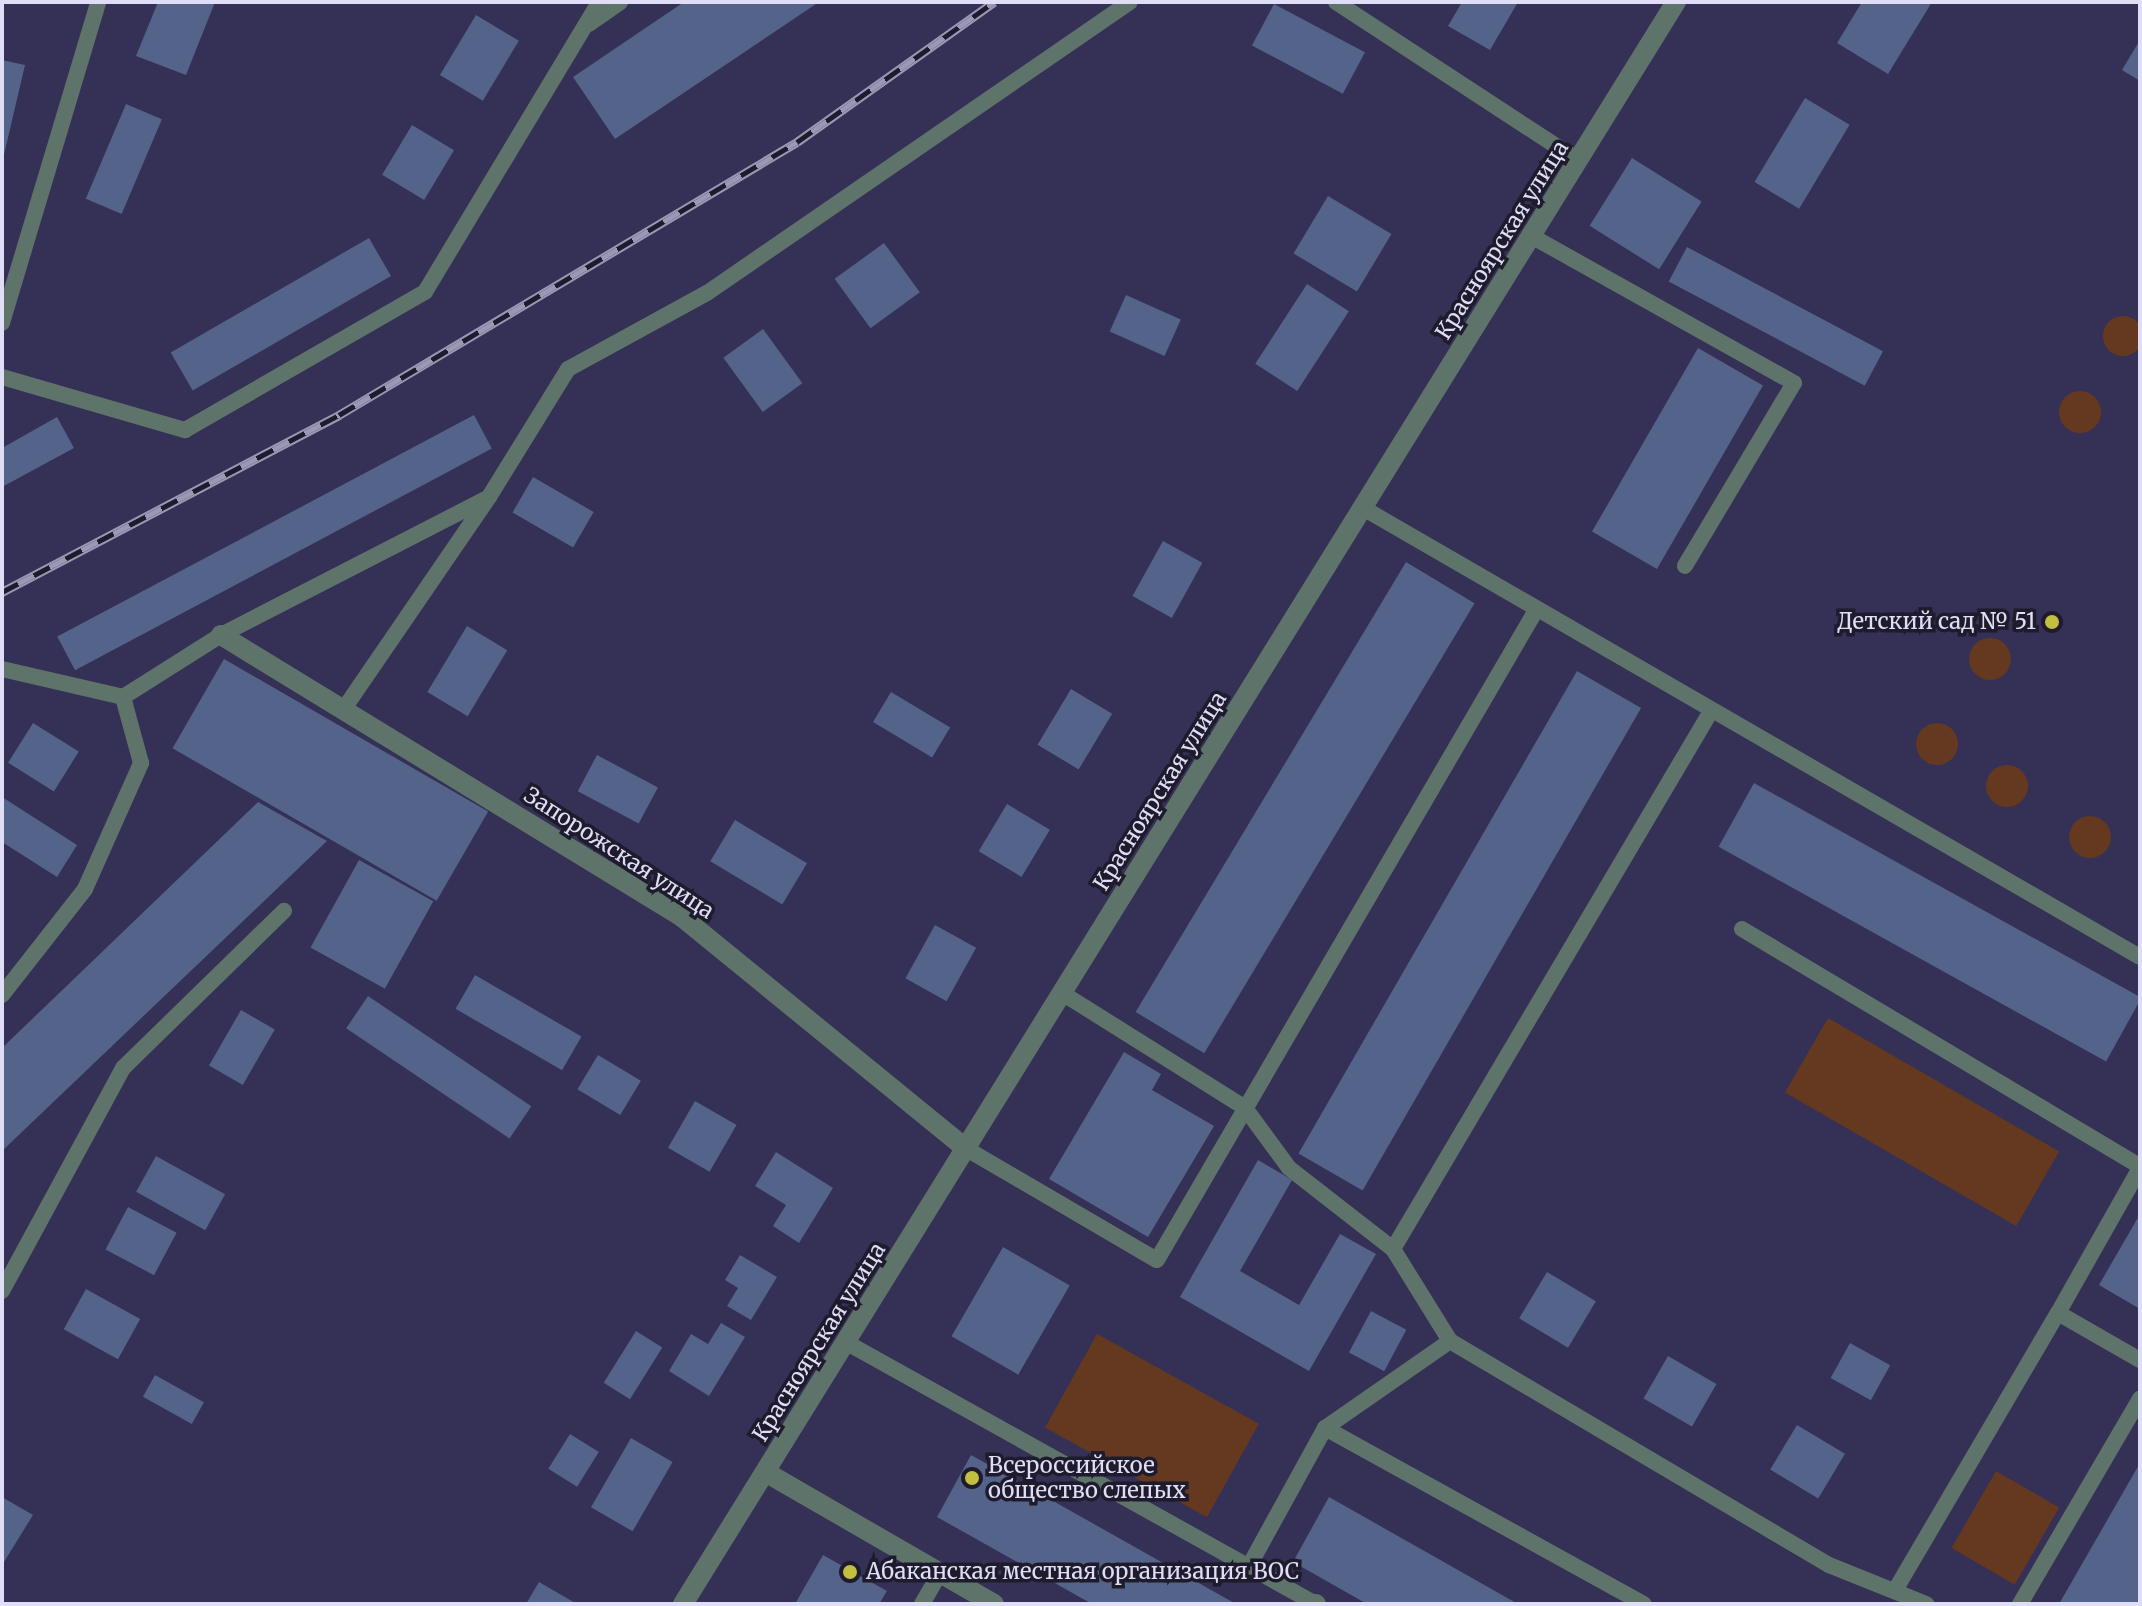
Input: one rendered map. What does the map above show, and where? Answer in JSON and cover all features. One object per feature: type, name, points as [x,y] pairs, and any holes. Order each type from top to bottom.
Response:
[{"type":"street","name":"Красноярская улица","points":[[683,1604],[849,1344],[965,1148],[1676,2]]},
{"type":"street","name":"Запорожская улица","points":[[221,635],[682,917],[965,1148]]},
{"type":"street","points":[[767,1473],[994,1604]]},
{"type":"lane","points":[[2,323],[98,2]]},
{"type":"lane","points":[[2,377],[185,430],[425,292],[599,2]]},
{"type":"lane","points":[[582,29],[620,2]]},
{"type":"lane","points":[[344,709],[489,497],[568,369],[707,293],[1130,2]]},
{"type":"lane","points":[[1336,2],[1579,161]]},
{"type":"lane","points":[[1533,237],[1794,383],[1685,566]]},
{"type":"lane","points":[[2,669],[123,697],[221,635],[489,497]]},
{"type":"lane","points":[[1363,508],[2140,957]]},
{"type":"lane","points":[[965,1148],[1157,1260],[1536,610]]},
{"type":"lane","points":[[2,995],[85,889],[141,763],[123,697]]},
{"type":"lane","points":[[1393,1249],[1711,711]]},
{"type":"lane","points":[[2,1291],[123,1068],[284,911]]},
{"type":"lane","points":[[1742,929],[2140,1167],[1897,1587]]},
{"type":"lane","points":[[1062,993],[1245,1108],[1289,1168],[1393,1249],[1450,1341],[1829,1565],[1897,1587],[1926,1604]]},
{"type":"lane","points":[[2058,1313],[2140,1360]]},
{"type":"lane","points":[[1248,1568],[1325,1428],[1450,1341]]},
{"type":"lane","points":[[849,1344],[1314,1604]]},
{"type":"lane","points":[[2020,1604],[2140,1399]]},
{"type":"lane","points":[[1325,1428],[1644,1604]]},
{"type":"lane","points":[[922,1604],[939,1574]]},
{"type":"shaded area","points":[[2123,316],[2137,322],[2143,336],[2137,350],[2123,356],[2109,350],[2103,336],[2109,322]]},
{"type":"shaded area","points":[[2080,391],[2095,397],[2101,412],[2095,427],[2080,433],[2065,427],[2059,412],[2065,397]]},
{"type":"shaded area","points":[[1990,638],[2005,644],[2011,659],[2005,674],[1990,680],[1975,674],[1969,659],[1975,644]]},
{"type":"shaded area","points":[[1937,723],[1952,729],[1958,744],[1952,759],[1937,765],[1922,759],[1916,744],[1922,729]]},
{"type":"shaded area","points":[[2007,765],[2022,771],[2028,786],[2022,801],[2007,807],[1992,801],[1986,786],[1992,771]]},
{"type":"shaded area","points":[[2090,816],[2105,822],[2111,837],[2105,852],[2090,858],[2075,852],[2069,837],[2075,822]]},
{"type":"shaded area","points":[[1828,1018],[2059,1152],[2016,1226],[1785,1092]]},
{"type":"shaded area","points":[[1097,1334],[1259,1424],[1207,1517],[1045,1428]]},
{"type":"shaded area","points":[[1996,1471],[2059,1508],[2015,1585],[1952,1548]]},
{"type":"building","points":[[158,2],[215,2],[186,75],[136,56]]},
{"type":"building","points":[[684,2],[819,2],[615,139],[573,77]]},
{"type":"building","points":[[1462,2],[1518,2],[1490,50],[1448,26]]},
{"type":"building","points":[[1862,2],[1932,2],[1888,74],[1837,43]]},
{"type":"building","points":[[1274,4],[1365,52],[1343,94],[1252,45]]},
{"type":"building","points":[[476,15],[519,41],[483,101],[440,75]]},
{"type":"building","points":[[2140,40],[2140,81],[2122,70]]},
{"type":"building","points":[[2,60],[25,65],[3,159],[2,159]]},
{"type":"building","points":[[1805,98],[1850,125],[1799,209],[1755,182]]},
{"type":"building","points":[[126,104],[162,119],[122,214],[86,199]]},
{"type":"building","points":[[412,125],[454,150],[424,200],[382,175]]},
{"type":"building","points":[[1632,158],[1702,201],[1659,269],[1590,226]]},
{"type":"building","points":[[1328,196],[1391,234],[1357,292],[1293,253]]},
{"type":"building","points":[[369,238],[391,276],[193,391],[171,352]]},
{"type":"building","points":[[884,243],[920,292],[871,328],[835,279]]},
{"type":"building","points":[[1687,247],[1883,351],[1865,386],[1669,281]]},
{"type":"building","points":[[1307,284],[1349,311],[1297,391],[1255,364]]},
{"type":"building","points":[[1126,295],[1181,319],[1165,356],[1110,332]]},
{"type":"building","points":[[763,329],[802,383],[763,412],[723,358]]},
{"type":"building","points":[[1698,348],[1763,385],[1657,569],[1592,532]]},
{"type":"building","points":[[474,415],[492,449],[75,670],[57,637]]},
{"type":"building","points":[[57,417],[74,448],[2,487],[2,448]]},
{"type":"building","points":[[533,477],[594,512],[573,548],[512,513]]},
{"type":"building","points":[[1163,541],[1202,563],[1172,618],[1132,596]]},
{"type":"building","points":[[1406,562],[1475,603],[1204,1053],[1136,1012]]},
{"type":"building","points":[[467,626],[507,650],[468,716],[427,692]]},
{"type":"building","points":[[224,659],[488,811],[437,901],[172,748]]},
{"type":"building","points":[[1577,671],[1641,708],[1363,1190],[1298,1153]]},
{"type":"building","points":[[1071,689],[1112,714],[1079,769],[1038,745]]},
{"type":"building","points":[[891,692],[950,728],[932,758],[873,722]]},
{"type":"building","points":[[33,723],[79,752],[54,791],[8,763]]},
{"type":"building","points":[[597,755],[658,787],[639,824],[578,791]]},
{"type":"building","points":[[1754,783],[2140,997],[2106,1062],[1719,847]]},
{"type":"building","points":[[2,797],[77,845],[57,877],[2,842]]},
{"type":"building","points":[[258,802],[327,841],[2,1151],[2,1048]]},
{"type":"building","points":[[1007,804],[1050,830],[1022,877],[979,851]]},
{"type":"building","points":[[735,820],[807,863],[782,904],[710,861]]},
{"type":"building","points":[[359,860],[433,901],[385,989],[311,947]]},
{"type":"building","points":[[935,925],[976,948],[947,1001],[905,978]]},
{"type":"building","points":[[475,975],[582,1036],[562,1070],[456,1009]]},
{"type":"building","points":[[368,996],[531,1106],[510,1138],[346,1028]]},
{"type":"building","points":[[241,1010],[275,1030],[243,1085],[209,1065]]},
{"type":"building","points":[[1124,1052],[1161,1074],[1152,1090],[1214,1126],[1148,1237],[1049,1179]]},
{"type":"building","points":[[598,1055],[641,1081],[620,1115],[577,1089]]},
{"type":"building","points":[[695,1101],[737,1125],[710,1172],[668,1148]]},
{"type":"building","points":[[776,1152],[833,1188],[799,1243],[773,1226],[786,1205],[755,1186]]},
{"type":"building","points":[[156,1156],[225,1194],[205,1230],[136,1192]]},
{"type":"building","points":[[1258,1160],[1292,1180],[1240,1271],[1299,1305],[1340,1234],[1376,1254],[1309,1371],[1180,1297]]},
{"type":"building","points":[[128,1207],[177,1233],[154,1275],[105,1249]]},
{"type":"building","points":[[2140,1214],[2140,1309],[2099,1285]]},
{"type":"building","points":[[1003,1247],[1070,1285],[1018,1375],[952,1336]]},
{"type":"building","points":[[740,1255],[777,1277],[751,1320],[727,1306],[738,1288],[725,1280]]},
{"type":"building","points":[[1547,1272],[1596,1301],[1568,1348],[1519,1318]]},
{"type":"building","points":[[86,1289],[140,1319],[118,1359],[64,1329]]},
{"type":"building","points":[[1371,1311],[1406,1330],[1384,1371],[1349,1352]]},
{"type":"building","points":[[721,1323],[745,1337],[709,1396],[669,1371],[691,1334],[708,1344]]},
{"type":"building","points":[[636,1331],[662,1347],[630,1399],[604,1383]]},
{"type":"building","points":[[1850,1343],[1890,1365],[1871,1400],[1831,1378]]},
{"type":"building","points":[[1668,1356],[1716,1384],[1692,1426],[1644,1398]]},
{"type":"building","points":[[155,1375],[204,1402],[192,1424],[143,1397]]},
{"type":"building","points":[[1797,1425],[1845,1454],[1818,1498],[1770,1470]]},
{"type":"building","points":[[570,1434],[599,1452],[577,1487],[548,1469]]},
{"type":"building","points":[[631,1438],[673,1462],[633,1531],[591,1507]]},
{"type":"building","points":[[971,1455],[1236,1604],[1092,1604],[937,1517]]},
{"type":"building","points":[[2140,1463],[2140,1604],[2059,1604]]},
{"type":"building","points":[[2,1497],[33,1515],[4,1562],[2,1560]]},
{"type":"building","points":[[1329,1497],[1518,1604],[1367,1604],[1293,1562]]},
{"type":"building","points":[[823,1555],[887,1591],[879,1604],[795,1604]]},
{"type":"building","points":[[539,1582],[577,1604],[526,1604]]},
{"type":"railway","points":[[2,592],[339,415],[797,142],[994,2]]},
{"type":"place","name":"Детский сад № 51","points":[[2052,622]]},
{"type":"place","name":"Всероссийское общество слепых","points":[[972,1478]]},
{"type":"place","name":"Абаканская местная организация ВОС","points":[[850,1572]]}]
